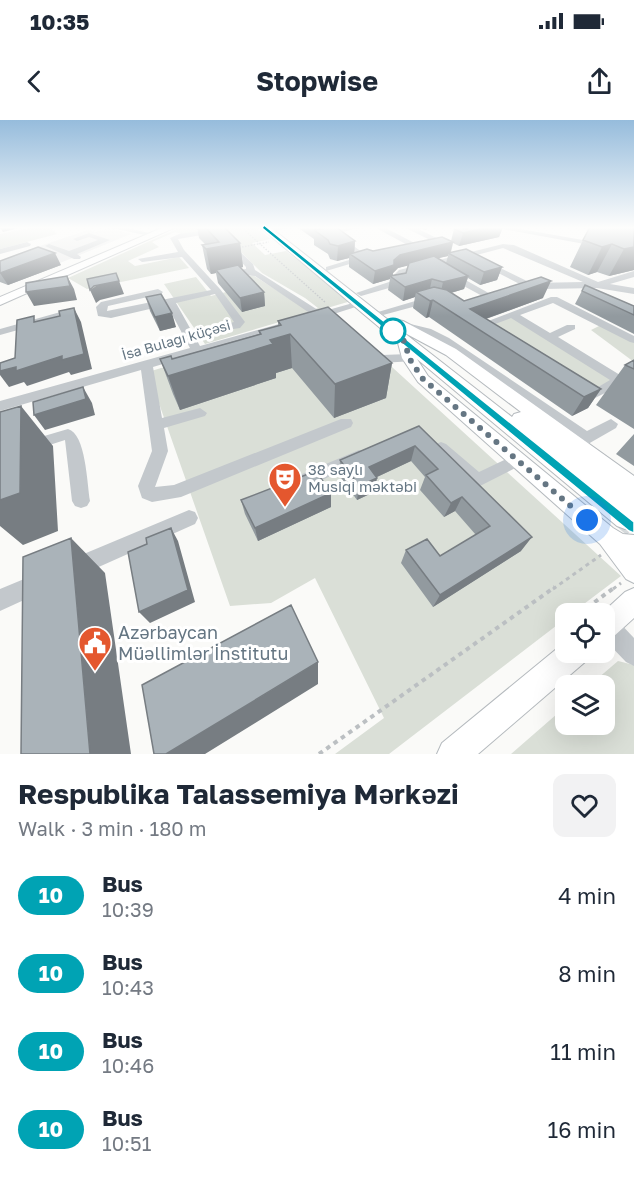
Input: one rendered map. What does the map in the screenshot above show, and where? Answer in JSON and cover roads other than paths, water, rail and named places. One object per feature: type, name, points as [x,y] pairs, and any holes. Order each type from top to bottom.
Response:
[{"type":"main road","points":[[0,290],[20,285],[88,257]]},
{"type":"main road","points":[[0,301],[103,257]]},
{"type":"main road","points":[[309,257],[360,299],[398,324],[629,513]]},
{"type":"main road","points":[[312,257],[360,299],[407,350],[629,513]]},
{"type":"main road","points":[[398,324],[451,352],[581,441],[634,487]]},
{"type":"main road","points":[[407,350],[423,379],[517,460],[605,543],[626,559],[623,601]]},
{"type":"main road","points":[[605,543],[634,546]]},
{"type":"main road","points":[[453,754],[563,663]]},
{"type":"street","points":[[77,257],[84,259]]},
{"type":"street","points":[[142,259],[162,257]]},
{"type":"street","points":[[187,257],[213,279],[217,291],[240,322],[236,326],[217,330]]},
{"type":"street","points":[[241,257],[250,266],[251,271]]},
{"type":"street","points":[[329,269],[366,258],[364,257]]},
{"type":"street","name":"İsa Bulağı küçəsi","points":[[0,406],[335,311],[400,282],[399,275],[402,272],[462,257]]},
{"type":"street","points":[[465,257],[530,286],[634,340]]},
{"type":"street","points":[[465,257],[498,293]]},
{"type":"street","name":"İsa Bulağı küçəsi","points":[[531,257],[597,285]]},
{"type":"street","points":[[431,264],[498,293],[530,286],[585,285],[634,291]]},
{"type":"street","points":[[236,273],[251,271],[304,303],[319,315]]},
{"type":"street","points":[[597,285],[634,274]]},
{"type":"street","points":[[585,285],[614,298]]},
{"type":"street","points":[[158,292],[102,306],[102,314],[107,316],[135,311],[217,291]]},
{"type":"street","points":[[383,312],[430,298],[444,303]]},
{"type":"street","points":[[129,299],[135,311]]},
{"type":"street","points":[[493,338],[483,332],[480,326],[554,299]]},
{"type":"street","points":[[171,303],[197,350]]},
{"type":"street","points":[[513,315],[634,389]]},
{"type":"street","points":[[0,332],[23,327],[31,329],[64,318]]},
{"type":"street","points":[[549,337],[572,327]]},
{"type":"street","points":[[366,363],[407,350]]},
{"type":"street","points":[[146,364],[160,451],[146,486],[148,493],[152,495],[161,496],[346,423]]},
{"type":"street","points":[[573,390],[595,394],[634,372]]},
{"type":"street","points":[[154,425],[200,413]]},
{"type":"street","points":[[581,441],[610,424]]},
{"type":"street","points":[[0,455],[68,434],[73,440],[81,501]]},
{"type":"street","points":[[432,440],[478,480],[517,460]]},
{"type":"street","points":[[285,489],[377,448]]},
{"type":"street","points":[[0,600],[189,518]]},
{"type":"street","points":[[623,601],[634,636]]},
{"type":"street","points":[[623,601],[634,654]]},
{"type":"tunnel","points":[[625,519],[634,527]]},
{"type":"place","name":"38 saylı Musiqi məktəbi","points":[[285,508]]},
{"type":"place","name":"Azərbaycan Müəllimlər İnstitutu","points":[[95,672]]}]
